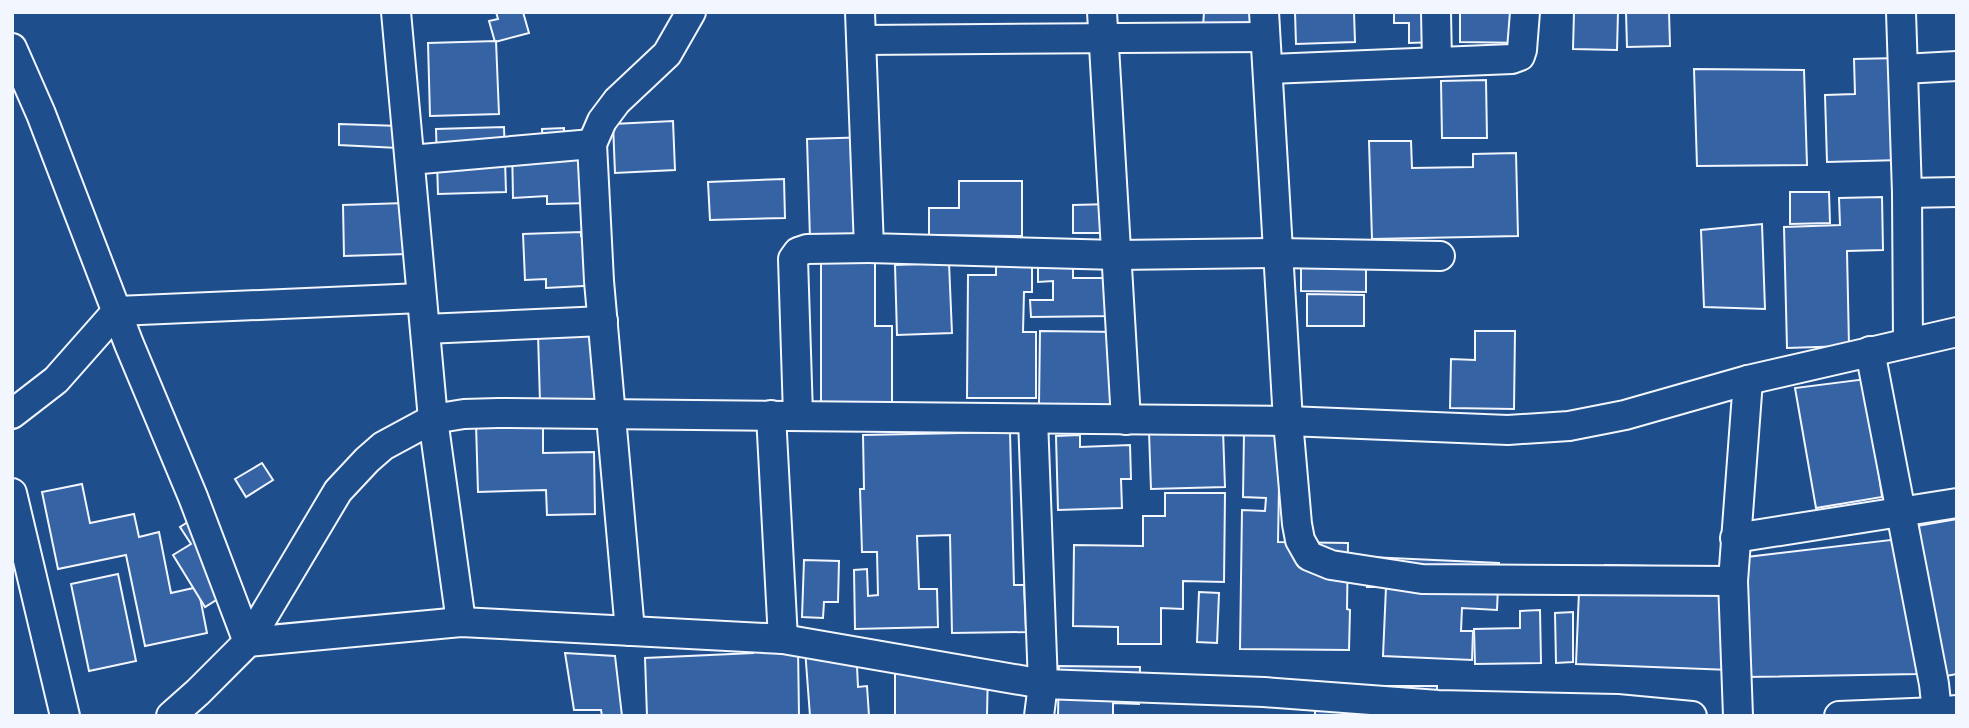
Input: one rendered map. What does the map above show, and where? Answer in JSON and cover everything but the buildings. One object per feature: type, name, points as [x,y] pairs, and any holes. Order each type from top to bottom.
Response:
[{"type":"street","points":[[396,12],[433,419],[461,622]]},
{"type":"street","points":[[630,631],[603,321],[592,144],[602,121],[617,101],[667,54],[691,12]]},
{"type":"street","points":[[860,12],[869,248]]},
{"type":"street","points":[[1436,12],[1437,62]]},
{"type":"street","points":[[1269,69],[1516,58],[1522,50],[1525,12]]},
{"type":"street","points":[[1901,12],[1907,193],[1908,342]]},
{"type":"street","points":[[863,40],[1103,26],[1264,25],[1269,69],[1288,421],[1300,540],[1309,556],[1331,565],[1422,579],[1733,581]]},
{"type":"street","points":[[1103,26],[1126,420]]},
{"type":"street","points":[[12,48],[194,497],[248,642]]},
{"type":"street","points":[[1903,69],[1957,66]]},
{"type":"street","points":[[410,159],[592,144]]},
{"type":"street","points":[[1907,193],[1957,192]]},
{"type":"street","points":[[783,639],[785,415],[793,259],[799,252],[807,249],[869,248],[1117,255],[1278,253],[1440,256]]},
{"type":"street","points":[[12,414],[56,380],[117,311],[421,298]]},
{"type":"street","points":[[425,329],[603,321]]},
{"type":"street","points":[[171,716],[201,704],[248,642],[338,491],[366,460],[383,446],[433,419],[464,414],[785,415],[1288,421],[1508,430],[1569,426],[1625,415],[1748,380],[1957,332]]},
{"type":"street","points":[[1839,716],[1947,711],[1934,684],[1870,351]]},
{"type":"street","points":[[1738,716],[1733,581],[1748,380]]},
{"type":"street","points":[[1032,419],[1042,684],[1040,716]]},
{"type":"street","points":[[12,493],[21,568],[65,716]]},
{"type":"street","points":[[1735,538],[1957,503]]},
{"type":"street","points":[[248,642],[461,622],[783,639],[1042,684],[1267,704],[1438,711],[1617,712],[1692,716]]}]
